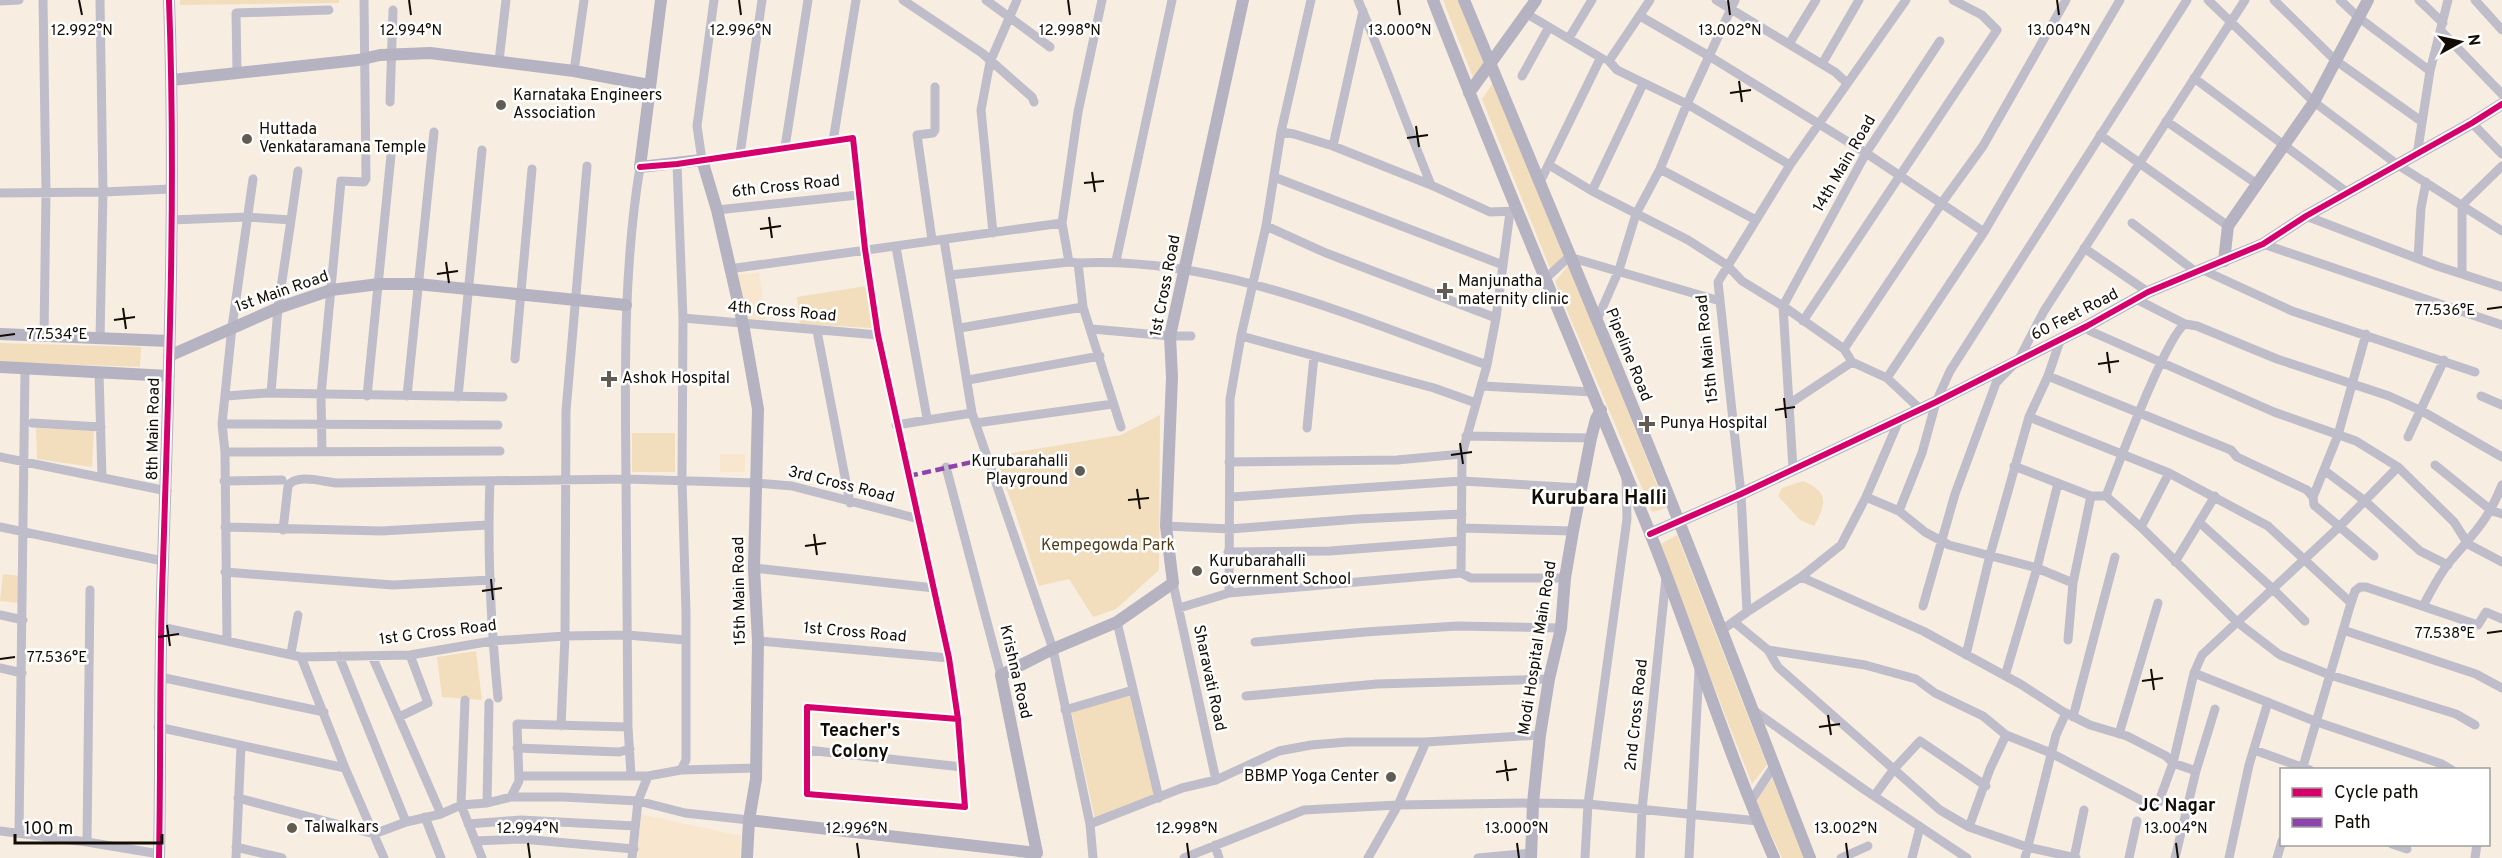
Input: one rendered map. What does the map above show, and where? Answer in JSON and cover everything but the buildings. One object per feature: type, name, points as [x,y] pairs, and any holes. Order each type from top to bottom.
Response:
[{"type":"street","points":[[0,1],[19,0]]},
{"type":"street","points":[[44,0],[46,192],[44,337]]},
{"type":"street","points":[[100,0],[103,192],[100,339]]},
{"type":"street","name":"8th Main Road","points":[[159,856],[158,727],[167,491],[171,220],[172,80],[169,0]]},
{"type":"street","points":[[322,452],[321,395],[341,181],[364,182],[366,179],[364,0]]},
{"type":"street","points":[[499,61],[506,0]]},
{"type":"street","points":[[574,71],[584,0]]},
{"type":"street","points":[[631,775],[628,727],[624,390],[627,305],[635,197],[661,0]]},
{"type":"street","points":[[702,160],[697,126],[714,0]]},
{"type":"street","points":[[740,154],[762,0]]},
{"type":"street","points":[[785,147],[808,0]]},
{"type":"street","points":[[833,141],[856,0]]},
{"type":"street","points":[[903,0],[981,53],[1032,96],[1034,102]]},
{"type":"street","points":[[986,0],[1050,47]]},
{"type":"street","points":[[993,233],[981,110],[990,62],[1017,0]]},
{"type":"street","points":[[1102,0],[1078,112],[1062,223],[1083,308],[1092,328],[1121,427]]},
{"type":"street","points":[[1116,261],[1172,0]]},
{"type":"street","name":"1st Cross Road","points":[[1173,583],[1166,526],[1172,377],[1170,336],[1244,0]]},
{"type":"street","points":[[1229,592],[1230,399],[1241,336],[1266,226],[1281,132],[1311,0]]},
{"type":"street","points":[[1358,0],[1395,87],[1408,129],[1431,185]]},
{"type":"street","points":[[1432,0],[1513,212],[1601,410],[1774,858]]},
{"type":"street","points":[[1469,93],[1536,0]]},
{"type":"street","points":[[1569,38],[1592,0]]},
{"type":"street","points":[[1539,184],[1604,60],[1650,0]]},
{"type":"street","points":[[1716,0],[1733,4],[1789,45],[1822,64],[1847,83]]},
{"type":"street","points":[[1789,45],[1815,0]]},
{"type":"street","points":[[1822,64],[1860,0]]},
{"type":"street","name":"15th Main Road","points":[[1747,612],[1741,494],[1718,282],[1790,165],[1906,0]]},
{"type":"street","points":[[1803,321],[1997,30],[1982,15],[1953,0]]},
{"type":"street","points":[[1844,349],[1941,204],[1983,146],[2066,0]]},
{"type":"street","points":[[1887,378],[1984,232],[2089,49],[2120,0]]},
{"type":"street","points":[[1899,511],[1922,453],[1936,402],[1950,371],[2187,0]]},
{"type":"street","points":[[2208,0],[2314,102],[2398,165],[2502,231]]},
{"type":"street","points":[[1923,606],[1955,494],[1996,383],[2019,359],[2044,311],[2138,162],[2245,0]]},
{"type":"street","points":[[2274,0],[2335,60],[2421,121]]},
{"type":"street","points":[[2340,0],[2358,17],[2430,71]]},
{"type":"street","points":[[2224,261],[2228,226],[2314,102],[2368,0]]},
{"type":"street","points":[[2419,0],[2502,94]]},
{"type":"street","points":[[2417,155],[2430,71],[2448,0]]},
{"type":"street","points":[[2475,0],[2502,30]]},
{"type":"street","name":"Pipeline Road","points":[[1468,2],[1490,64],[1597,320],[1722,630],[1810,858]]},
{"type":"street","points":[[1597,320],[1619,270],[1636,214],[1660,170],[1687,104],[1733,4]]},
{"type":"street","points":[[237,72],[236,13],[329,10]]},
{"type":"street","points":[[390,102],[393,10]]},
{"type":"street","points":[[1333,146],[1363,11]]},
{"type":"street","points":[[1527,14],[1569,38],[1617,70],[1687,104],[1790,165]]},
{"type":"street","points":[[1640,16],[1866,153],[1984,232]]},
{"type":"street","points":[[1522,76],[1550,27]]},
{"type":"street","name":"14th Main Road","points":[[1783,306],[1866,153],[1940,40]]},
{"type":"street","points":[[172,80],[430,52],[574,71],[649,85]]},
{"type":"street","points":[[2194,78],[2348,193]]},
{"type":"street","points":[[1592,191],[1643,84]]},
{"type":"street","points":[[932,240],[917,135],[933,133],[935,130],[935,87]]},
{"type":"street","name":"60 Feet Road","points":[[1650,534],[1741,494],[1919,408],[1936,402],[2087,326],[2148,292],[2263,244],[2306,216],[2417,155],[2502,104]]},
{"type":"street","points":[[2166,121],[2257,184]]},
{"type":"street","points":[[2472,123],[2502,154]]},
{"type":"street","points":[[407,396],[434,132]]},
{"type":"street","points":[[1281,132],[1333,146],[1431,185],[1490,213],[1513,212]]},
{"type":"street","points":[[2100,135],[2228,226]]},
{"type":"street","points":[[640,166],[676,164],[852,138],[878,335],[896,425],[950,658],[958,719],[965,807],[807,794],[807,706],[958,719]]},
{"type":"street","points":[[367,396],[380,284],[392,145]]},
{"type":"street","points":[[458,397],[482,150]]},
{"type":"street","name":"15th Main Road","points":[[702,160],[717,210],[743,324],[758,409],[754,568],[758,641],[756,768],[748,820],[747,858]]},
{"type":"street","points":[[676,164],[683,318],[682,479],[686,640],[686,760],[681,770]]},
{"type":"street","points":[[1549,165],[1592,191],[1688,240],[1727,265],[1742,281],[1783,306],[1844,349],[1852,362],[1887,378],[1919,408]]},
{"type":"street","points":[[561,726],[565,636],[566,411],[587,166]]},
{"type":"street","points":[[2462,274],[2462,205],[2502,166]]},
{"type":"street","points":[[515,359],[532,170]]},
{"type":"street","points":[[1660,170],[1756,220]]},
{"type":"street","points":[[271,393],[278,308],[298,171]]},
{"type":"street","points":[[1274,177],[1503,265]]},
{"type":"street","points":[[227,639],[225,452],[222,424],[232,327],[253,179]]},
{"type":"street","points":[[2418,258],[2421,208],[2426,182]]},
{"type":"street","points":[[0,193],[171,189]]},
{"type":"street","name":"6th Cross Road","points":[[717,210],[858,195]]},
{"type":"street","points":[[1461,573],[1462,454],[1487,364],[1513,212]]},
{"type":"street","points":[[2306,216],[2502,287]]},
{"type":"street","points":[[171,220],[247,217],[291,220]]},
{"type":"street","points":[[729,269],[1062,223]]},
{"type":"street","points":[[2132,223],[2200,271],[2292,310],[2475,372]]},
{"type":"street","points":[[1266,226],[1326,253],[1496,318]]},
{"type":"street","points":[[944,240],[972,413],[1053,649],[1090,824],[1093,858]]},
{"type":"street","points":[[2263,244],[2502,325]]},
{"type":"street","points":[[896,247],[927,418]]},
{"type":"street","points":[[2084,248],[2148,292]]},
{"type":"street","points":[[1544,280],[1569,257],[1720,301]]},
{"type":"street","points":[[950,275],[1116,261],[1185,270],[1253,283],[1487,364]]},
{"type":"street","name":"1st Main Road","points":[[169,356],[278,308],[331,290],[380,284],[417,285],[627,305]]},
{"type":"street","points":[[2136,299],[2185,324],[2197,326],[2277,359],[2389,396],[2422,411],[2502,457]]},
{"type":"street","points":[[1783,306],[1793,469]]},
{"type":"street","points":[[960,328],[1083,308]]},
{"type":"street","name":"4th Cross Road","points":[[683,318],[817,332],[878,335]]},
{"type":"street","points":[[2106,496],[2162,362],[2179,328],[2185,324]]},
{"type":"street","points":[[2087,326],[2090,331],[2274,412],[2356,441],[2398,467],[2454,522],[2468,544],[2502,562]]},
{"type":"street","points":[[1092,328],[1191,336]]},
{"type":"street","points":[[817,332],[850,503]]},
{"type":"street","points":[[0,334],[168,341]]},
{"type":"street","points":[[2366,334],[2338,435],[2313,497],[2314,505],[2374,556]]},
{"type":"street","points":[[1241,336],[1434,388],[1476,403]]},
{"type":"street","points":[[1966,655],[2014,466],[2029,417],[2048,376],[2061,338]]},
{"type":"street","points":[[968,380],[1100,356]]},
{"type":"street","points":[[1307,428],[1314,356]]},
{"type":"street","points":[[2408,437],[2444,360]]},
{"type":"street","points":[[1789,404],[1852,362]]},
{"type":"street","points":[[0,368],[169,376]]},
{"type":"street","points":[[19,832],[25,369]]},
{"type":"street","points":[[99,374],[102,478]]},
{"type":"street","points":[[2048,376],[2231,450],[2237,457],[2307,489],[2313,497]]},
{"type":"street","points":[[1482,386],[1593,392]]},
{"type":"street","points":[[226,396],[271,393],[503,397]]},
{"type":"street","points":[[2481,396],[2502,405]]},
{"type":"street","points":[[976,423],[1113,404]]},
{"type":"street","name":"Modi Hospital Main Road","points":[[1531,856],[1533,803],[1540,735],[1549,679],[1561,628],[1565,578],[1581,488],[1591,438],[1601,410]]},
{"type":"street","points":[[896,425],[927,418],[972,413]]},
{"type":"street","points":[[1722,630],[1801,577],[1841,545],[1866,497],[1901,417]]},
{"type":"street","points":[[2029,417],[2169,473],[2268,526],[2351,603]]},
{"type":"street","points":[[32,423],[101,427]]},
{"type":"street","points":[[222,424],[498,425]]},
{"type":"street","points":[[1466,436],[1591,438]]},
{"type":"street","points":[[225,452],[500,451]]},
{"type":"street","points":[[1229,462],[1397,460],[1462,454]]},
{"type":"street","points":[[0,457],[167,491]]},
{"type":"street","points":[[2435,465],[2492,511],[2502,514]]},
{"type":"street","points":[[2014,466],[2091,496],[2106,496],[2141,527],[2236,622],[2285,658],[2330,675],[2456,714],[2475,725]]},
{"type":"street","name":"Krishna Road","points":[[946,467],[1000,675],[1037,853],[1004,854]]},
{"type":"street","points":[[1768,650],[1865,665],[1916,679],[1935,693],[1983,716],[2006,735],[2051,753],[2154,807],[2158,804],[2173,763],[2194,673],[2202,654],[2339,526],[2398,467]]},
{"type":"street","points":[[2324,470],[2365,501],[2420,551],[2448,565]]},
{"type":"street","points":[[2141,527],[2169,473]]},
{"type":"street","points":[[1586,858],[1588,804],[1627,519],[1626,474]]},
{"type":"street","name":"3rd Cross Road","points":[[284,530],[288,486],[295,480],[337,483],[682,479],[756,483],[792,486],[850,503],[919,519]]},
{"type":"street","points":[[224,481],[282,480]]},
{"type":"street","points":[[488,803],[493,701],[488,525],[490,481]]},
{"type":"street","points":[[1231,497],[1462,481],[1581,488]]},
{"type":"street","points":[[2005,676],[2037,568],[2058,483]]},
{"type":"street","points":[[2423,606],[2448,565],[2468,544],[2492,511],[2502,485]]},
{"type":"street","points":[[2068,640],[2073,583],[2091,496]]},
{"type":"street","points":[[2175,562],[2215,496]]},
{"type":"street","points":[[1866,497],[1899,511],[1925,532],[1941,541],[2037,568],[2073,583]]},
{"type":"street","points":[[1166,526],[1230,529],[1462,514]]},
{"type":"street","points":[[2199,522],[2305,621]]},
{"type":"street","points":[[225,527],[381,531],[488,525]]},
{"type":"street","points":[[0,527],[163,561]]},
{"type":"street","points":[[1461,528],[1573,531]]},
{"type":"street","points":[[1228,552],[1330,550],[1460,541]]},
{"type":"street","points":[[2025,858],[2056,735],[2070,715],[2115,557]]},
{"type":"street","points":[[754,568],[934,588]]},
{"type":"street","points":[[225,572],[393,585],[491,580]]},
{"type":"street","points":[[1179,608],[1229,592],[1461,573],[1471,578],[1565,578]]},
{"type":"street","name":"2nd Cross Road","points":[[1640,858],[1642,810],[1666,575]]},
{"type":"street","points":[[1801,577],[1923,632],[2090,725],[2119,734],[2166,756],[2173,763],[2196,771]]},
{"type":"street","points":[[1000,675],[1053,649],[1117,622],[1173,583]]},
{"type":"street","name":"Sharavati Road","points":[[1173,583],[1216,780]]},
{"type":"street","points":[[2305,768],[2351,603],[2355,591],[2360,587],[2366,587],[2478,625],[2486,612],[2502,620]]},
{"type":"street","points":[[87,842],[90,590]]},
{"type":"street","points":[[2119,734],[2158,603]]},
{"type":"street","points":[[0,615],[23,620]]},
{"type":"street","points":[[298,615],[296,655],[324,712],[345,768],[384,858]]},
{"type":"street","points":[[1117,622],[1159,798]]},
{"type":"street","points":[[1734,622],[1768,650],[1778,667],[1940,810],[1969,827],[2027,847],[2075,858],[2084,810]]},
{"type":"street","points":[[1255,642],[1457,626],[1561,628]]},
{"type":"street","name":"1st G Cross Road","points":[[161,627],[296,655],[410,655],[492,641],[565,636],[627,636],[686,640]]},
{"type":"street","points":[[2343,630],[2476,674],[2502,688]]},
{"type":"street","name":"1st Cross Road","points":[[758,641],[950,658]]},
{"type":"street","points":[[399,717],[428,703],[410,655]]},
{"type":"street","points":[[339,656],[406,822]]},
{"type":"street","points":[[372,656],[441,814]]},
{"type":"street","points":[[1689,858],[1700,663]]},
{"type":"street","points":[[0,668],[22,673]]},
{"type":"street","points":[[2194,673],[2317,722],[2449,768]]},
{"type":"street","points":[[160,677],[324,712]]},
{"type":"street","points":[[1246,696],[1377,684],[1549,679]]},
{"type":"street","points":[[1065,710],[1133,690]]},
{"type":"street","points":[[465,700],[461,805],[482,858]]},
{"type":"street","points":[[2229,858],[2254,750],[2268,702]]},
{"type":"street","points":[[2175,858],[2196,771],[2216,709]]},
{"type":"street","points":[[1753,710],[1967,858]]},
{"type":"street","points":[[511,797],[519,776],[517,724],[628,727]]},
{"type":"street","points":[[158,727],[345,768]]},
{"type":"street","points":[[1090,824],[1182,788],[1216,780],[1279,751],[1311,745],[1426,742],[1540,735]]},
{"type":"street","points":[[1969,827],[1986,786],[1990,769],[2006,735]]},
{"type":"street","points":[[1875,795],[1894,769],[1920,741],[1986,786]]},
{"type":"street","points":[[1368,858],[1398,805],[1426,742]]},
{"type":"street","points":[[236,858],[241,746]]},
{"type":"street","points":[[517,748],[619,752],[630,749]]},
{"type":"street","points":[[807,750],[962,767]]},
{"type":"street","points":[[2254,750],[2302,768]]},
{"type":"street","points":[[1751,801],[1774,766]]},
{"type":"street","points":[[519,776],[648,776],[681,770],[756,768]]},
{"type":"street","points":[[475,841],[522,839],[633,854],[638,801],[648,776]]},
{"type":"street","points":[[238,798],[374,834],[406,822],[441,814],[461,805],[488,803],[511,797],[638,801],[685,813],[1004,854]]},
{"type":"street","points":[[1184,858],[1304,810],[1398,805],[1588,804],[1758,821]]},
{"type":"street","points":[[425,817],[441,858]]},
{"type":"street","points":[[468,824],[521,820],[635,825]]},
{"type":"street","points":[[2129,858],[2137,821]]},
{"type":"street","points":[[1912,858],[1920,827]]},
{"type":"street","points":[[0,831],[87,842],[159,856]]},
{"type":"street","points":[[1215,845],[1220,858]]},
{"type":"street","points":[[1841,858],[1868,846]]},
{"type":"street","points":[[2398,846],[2407,849]]},
{"type":"street","points":[[236,847],[282,858]]},
{"type":"street","points":[[1478,858],[1531,856]]},
{"type":"shaded area","points":[[759,272],[766,322],[747,320],[736,275]]},
{"type":"shaded area","points":[[720,454],[745,454],[745,472],[720,472]]},
{"type":"shaded area","points":[[641,814],[741,836],[740,858],[637,858]]},
{"type":"green space","points":[[180,0],[339,0],[339,3],[180,5]]},
{"type":"green space","points":[[1443,0],[1458,0],[1485,67],[1475,83]]},
{"type":"green space","points":[[1493,83],[1566,255],[1551,271],[1482,99]]},
{"type":"green space","points":[[1570,263],[1666,508],[1652,512],[1555,282]]},
{"type":"green space","points":[[866,286],[872,328],[800,324],[797,297]]},
{"type":"green space","points":[[0,343],[141,347],[140,367],[0,362]]},
{"type":"green space","name":"Kempegowda Park","points":[[1160,415],[1159,570],[1116,609],[1093,617],[1069,579],[1039,586],[994,456],[1121,435]]},
{"type":"green space","points":[[36,428],[94,431],[92,467],[37,459]]},
{"type":"green space","points":[[632,433],[675,433],[675,472],[632,472]]},
{"type":"green space","points":[[1803,481],[1818,489],[1823,499],[1821,511],[1814,526],[1800,520],[1778,496],[1782,488]]},
{"type":"green space","points":[[1677,535],[1767,765],[1752,784],[1659,545]]},
{"type":"green space","points":[[3,574],[22,576],[19,603],[0,601]]},
{"type":"green space","points":[[476,651],[482,700],[442,697],[437,657]]},
{"type":"green space","points":[[1130,693],[1155,797],[1095,819],[1071,710]]},
{"type":"green space","points":[[1772,778],[1805,858],[1782,858],[1756,802]]},
{"type":"marked path","points":[[909,476],[986,459]]},
{"type":"cycle path","points":[[159,858],[161,637],[172,211],[169,0]]},
{"type":"cycle path","points":[[1650,534],[1741,494],[1936,402],[2087,326],[2148,292],[2263,244],[2306,216],[2502,104]]},
{"type":"cycle path","points":[[640,167],[677,164],[853,138],[865,249],[878,335],[949,658],[958,719],[965,807],[807,794],[807,707],[958,719]]},
{"type":"place","name":"Karnataka Engineers Association","points":[[501,105]]},
{"type":"place","name":"Huttada Venkataramana Temple","points":[[247,139]]},
{"type":"place","name":"Manjunatha maternity clinic","points":[[1445,291]]},
{"type":"place","name":"Ashok Hospital","points":[[609,379]]},
{"type":"place","name":"Punya Hospital","points":[[1647,424]]},
{"type":"place","name":"Kurubarahalli Playground","points":[[1080,471]]},
{"type":"place","name":"Kurubarahalli Government School","points":[[1197,571]]},
{"type":"place","name":"BBMP Yoga Center","points":[[1391,777]]},
{"type":"place","name":"Talwalkars","points":[[292,828]]},
{"type":"district","name":"Kurubara Halli","points":[[1599,499]]},
{"type":"district","name":"Teacher's Colony","points":[[860,741]]},
{"type":"district","name":"JC Nagar","points":[[2177,806]]}]
